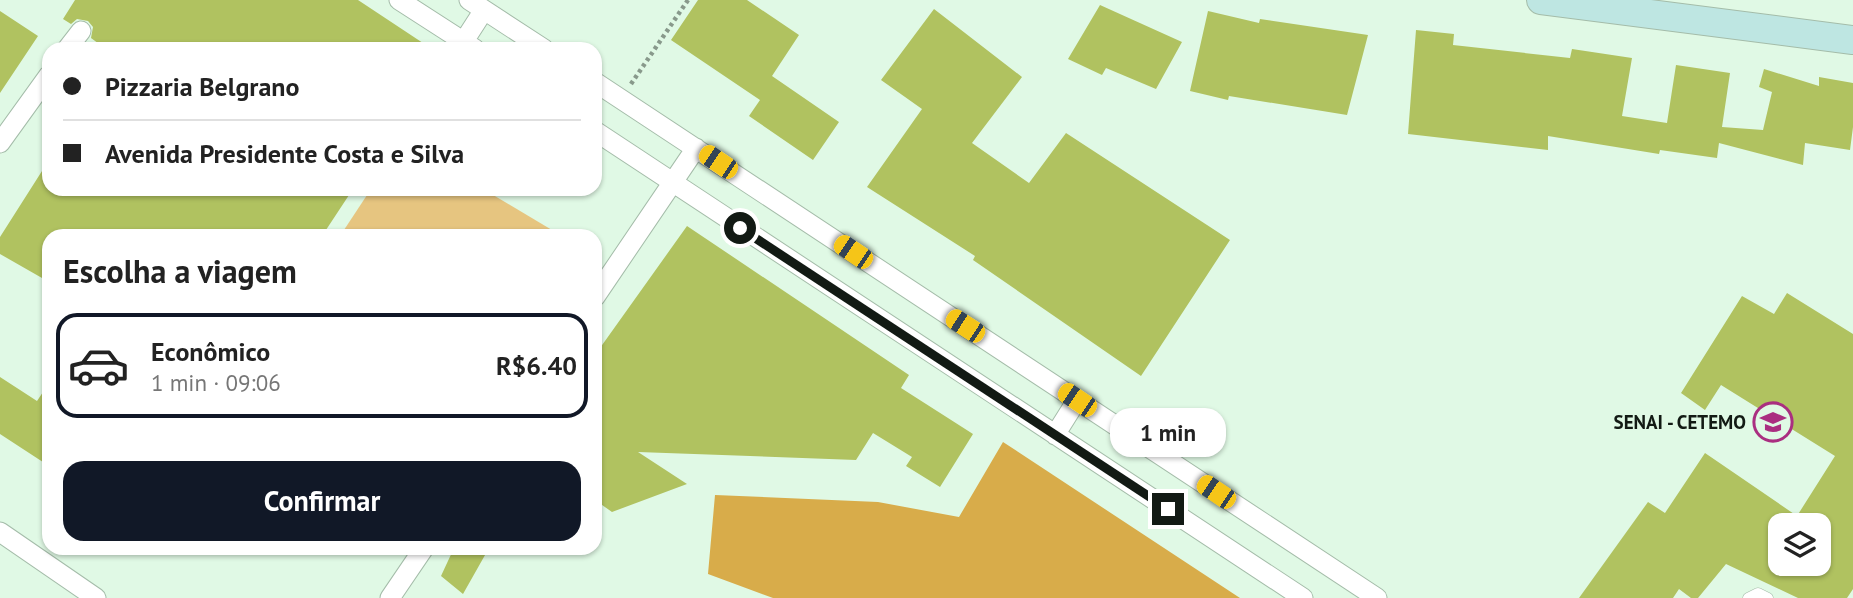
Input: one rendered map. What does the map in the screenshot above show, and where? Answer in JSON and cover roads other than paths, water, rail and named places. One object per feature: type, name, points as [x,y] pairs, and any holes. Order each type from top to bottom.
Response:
[{"type":"main road","points":[[1541,0],[1853,40]]},
{"type":"street","points":[[399,0],[464,42]]},
{"type":"street","points":[[470,42],[477,5],[533,42]]},
{"type":"street","points":[[73,42],[81,31]]},
{"type":"street","points":[[0,143],[42,85]]},
{"type":"street","points":[[602,87],[1377,598]]},
{"type":"street","points":[[602,136],[1303,598]]},
{"type":"street","points":[[602,287],[696,148]]},
{"type":"street","points":[[1055,435],[1077,400]]},
{"type":"street","points":[[0,532],[96,598]]},
{"type":"street","points":[[390,598],[419,555]]},
{"type":"lane","points":[[1748,598],[1758,593],[1768,598]]},
{"type":"place","name":"SENAI - CETEMO","points":[[1773,422]]}]
